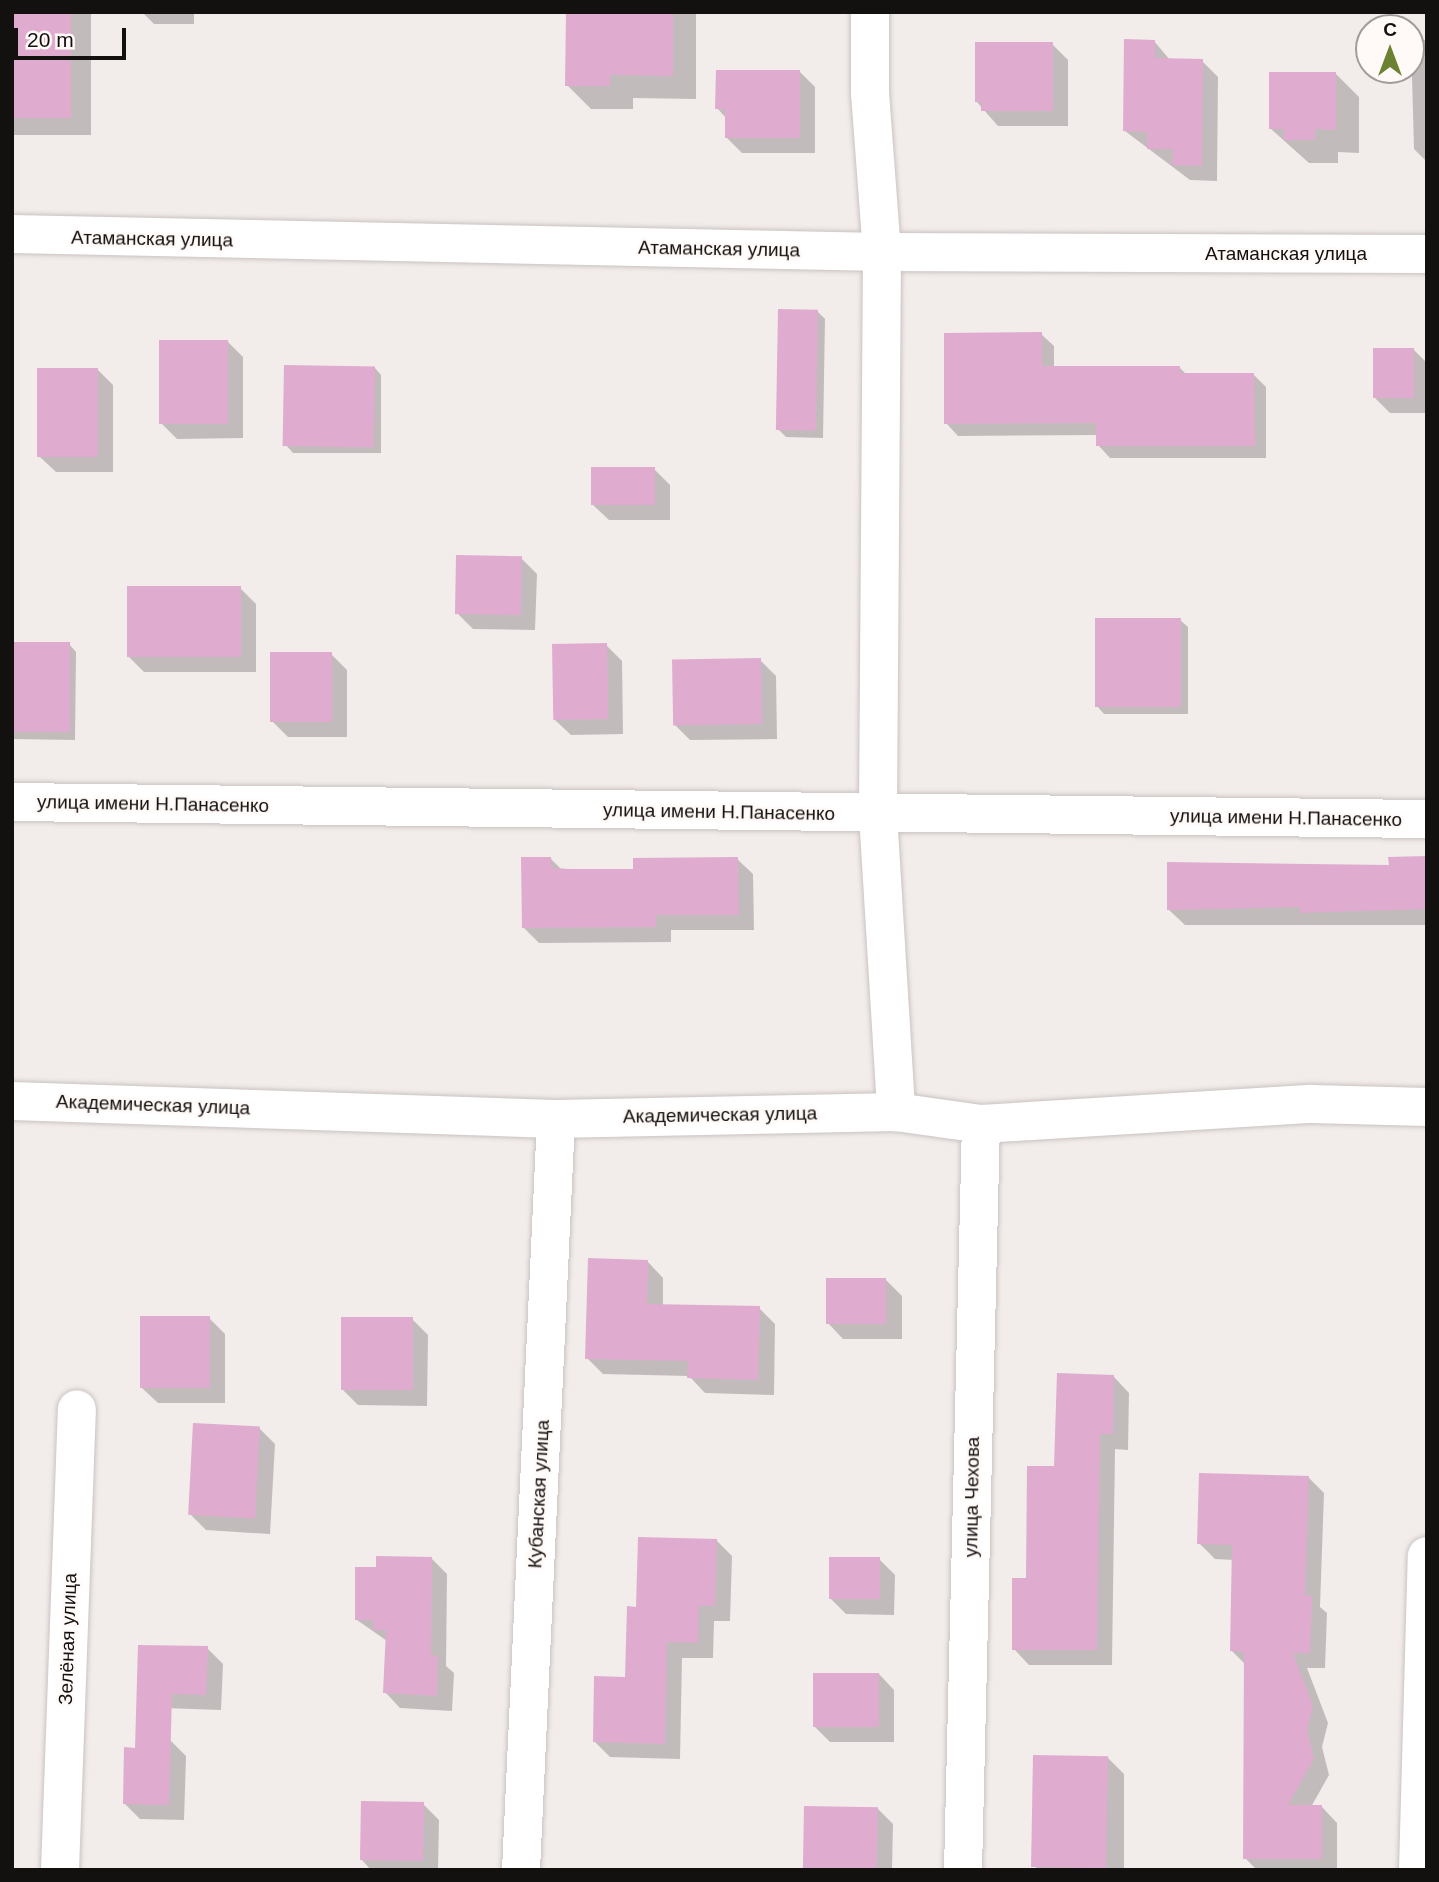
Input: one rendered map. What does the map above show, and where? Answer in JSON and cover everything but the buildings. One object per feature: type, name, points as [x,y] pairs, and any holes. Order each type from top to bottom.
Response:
[{"type":"street","points":[[870,12],[870,93],[881,252],[878,814],[896,1112]]},
{"type":"street","name":"Атаманская улица","points":[[12,234],[881,252],[1427,254]]},
{"type":"street","name":"улица имени Н.Панасенко","points":[[12,802],[1427,820]]},
{"type":"street","name":"Академическая улица","points":[[12,1101],[556,1119],[896,1112],[981,1124],[1311,1104],[1427,1107]]},
{"type":"street","name":"Кубанская улица","points":[[521,1870],[556,1119]]},
{"type":"street","name":"улица Чехова","points":[[963,1870],[981,1124]]},
{"type":"street","name":"Зелёная улица","points":[[60,1870],[77,1409]]},
{"type":"street","points":[[1418,1870],[1427,1556]]}]
